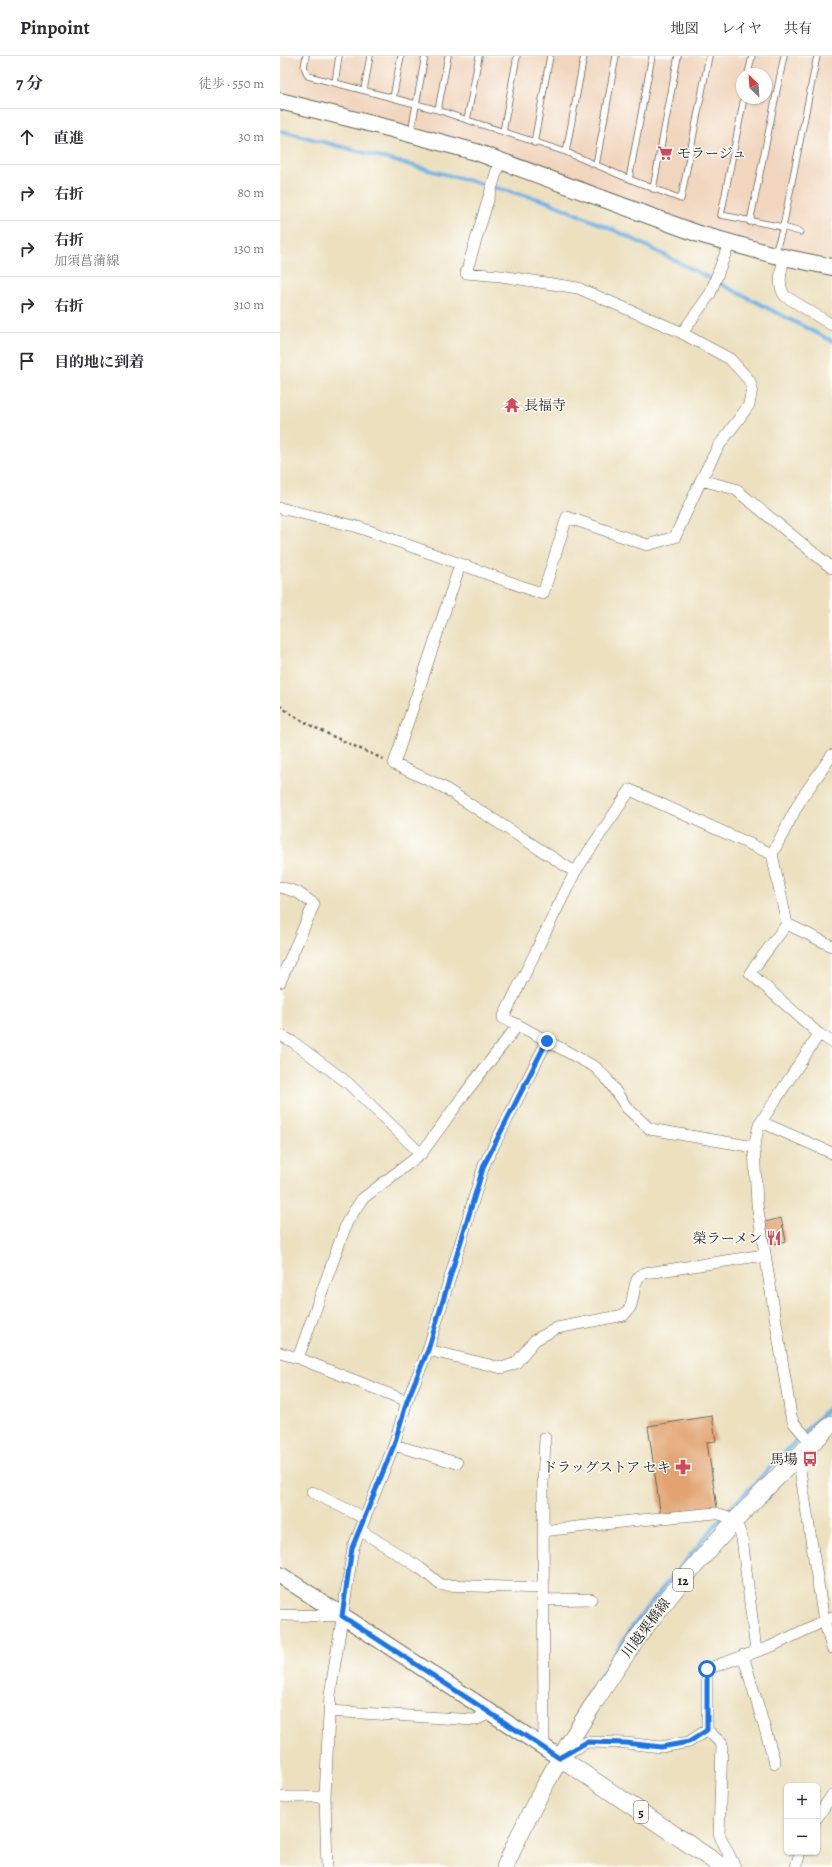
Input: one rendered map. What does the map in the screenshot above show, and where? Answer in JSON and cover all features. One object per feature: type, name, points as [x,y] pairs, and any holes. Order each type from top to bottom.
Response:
[{"type":"main road","name":"川越栗橋線","points":[[505,1867],[522,1829],[559,1758],[630,1648],[648,1623],[685,1576],[735,1519],[832,1424]]},
{"type":"main road","name":"5","points":[[559,1758],[723,1867]]},
{"type":"street","points":[[280,101],[411,134],[500,160],[654,218],[729,244],[832,267]]},
{"type":"street","points":[[280,508],[358,527],[460,566],[543,594],[567,517],[647,545],[675,537],[718,447],[749,405],[752,388],[748,380],[730,359],[682,333],[578,288],[502,276],[466,274],[500,160]]},
{"type":"street","points":[[682,333],[710,294],[729,244]]},
{"type":"street","points":[[779,256],[780,290],[785,296],[832,325]]},
{"type":"street","points":[[701,480],[735,489],[832,568]]},
{"type":"street","points":[[460,566],[394,764],[443,787],[575,872]]},
{"type":"street","points":[[832,755],[801,799],[772,854],[787,924],[750,973],[819,1034],[832,1042]]},
{"type":"street","points":[[754,1146],[650,1129],[627,1108],[607,1079],[595,1067],[518,1024],[503,1018],[575,872],[630,790],[772,854]]},
{"type":"street","points":[[280,887],[297,892],[314,904],[280,982]]},
{"type":"street","points":[[787,924],[832,946]]},
{"type":"street","points":[[298,1358],[347,1222],[362,1199],[421,1154],[518,1024]]},
{"type":"street","points":[[811,1443],[794,1423],[792,1416],[756,1204],[754,1146],[761,1122],[819,1034]]},
{"type":"street","points":[[280,1036],[293,1042],[348,1083],[421,1154]]},
{"type":"street","points":[[327,1867],[325,1797],[329,1711],[352,1548],[394,1445],[407,1401],[428,1350],[484,1165],[547,1041]]},
{"type":"street","points":[[761,1122],[832,1153]]},
{"type":"street","points":[[428,1350],[502,1368],[516,1363],[535,1340],[557,1328],[624,1315],[631,1306],[635,1286],[639,1276],[645,1271],[654,1272],[764,1255]]},
{"type":"street","points":[[280,1353],[298,1358],[407,1401]]},
{"type":"street","points":[[544,1748],[543,1531],[545,1438]]},
{"type":"street","points":[[394,1445],[457,1463]]},
{"type":"street","points":[[794,1460],[800,1470],[832,1648]]},
{"type":"street","points":[[312,1492],[364,1518]]},
{"type":"street","points":[[543,1531],[630,1520],[716,1513],[735,1519],[742,1538],[756,1651]]},
{"type":"street","points":[[360,1530],[420,1568],[441,1585],[543,1588]]},
{"type":"street","points":[[280,1575],[559,1758],[587,1742],[626,1743],[661,1747],[689,1742],[707,1730]]},
{"type":"street","points":[[543,1600],[591,1599]]},
{"type":"street","points":[[280,1615],[342,1616]]},
{"type":"street","points":[[735,1867],[719,1834],[722,1744],[707,1730],[707,1669],[772,1646],[828,1619]]},
{"type":"street","points":[[743,1655],[775,1763]]},
{"type":"street","points":[[329,1711],[475,1720],[490,1713]]},
{"type":"street","points":[[820,1813],[832,1795]]},
{"type":"street","points":[[280,1797],[325,1797]]},
{"type":"street","points":[[796,1867],[799,1855]]},
{"type":"lane","points":[[306,56],[304,67],[308,76],[438,110],[534,143],[566,152],[629,180],[681,199],[709,56]]},
{"type":"lane","points":[[335,83],[339,56]]},
{"type":"lane","points":[[364,90],[370,56]]},
{"type":"lane","points":[[393,98],[401,56]]},
{"type":"lane","points":[[411,134],[424,56]]},
{"type":"lane","points":[[438,110],[448,56]]},
{"type":"lane","points":[[467,120],[479,56]]},
{"type":"lane","points":[[503,132],[517,56]]},
{"type":"lane","points":[[534,143],[550,56]]},
{"type":"lane","points":[[566,152],[584,56]]},
{"type":"lane","points":[[596,165],[616,56]]},
{"type":"lane","points":[[629,180],[652,56]]},
{"type":"lane","points":[[653,188],[678,56]]},
{"type":"lane","points":[[749,68],[752,56]]},
{"type":"lane","points":[[750,222],[784,56]]},
{"type":"lane","points":[[779,256],[783,227],[817,56]]},
{"type":"lane","points":[[743,104],[721,215],[750,222],[783,227],[800,232]]},
{"type":"path","points":[[280,706],[287,712],[325,732],[394,764]]},
{"type":"shaded area","name":"モラージュ","points":[[286,56],[832,56],[832,259],[701,227],[468,142],[292,95],[282,78]]},
{"type":"building","points":[[781,1218],[786,1241],[770,1245],[765,1222]]},
{"type":"building","points":[[712,1416],[716,1441],[707,1442],[717,1508],[661,1517],[648,1426]]},
{"type":"waterway","points":[[282,131],[546,201],[625,235],[832,341]]},
{"type":"waterway","points":[[586,1699],[629,1632],[648,1606],[722,1517],[832,1404]]},
{"type":"place","name":"モラージュ","points":[[665,153]]},
{"type":"place","name":"長福寺","points":[[512,405]]},
{"type":"place","name":"榮ラーメン","points":[[774,1238]]},
{"type":"place","name":"馬場","points":[[810,1459]]},
{"type":"place","name":"ドラッグストア セキ","points":[[683,1467]]},
{"type":"route","points":[[547,1041],[484,1165],[428,1350],[407,1401],[394,1445],[352,1548],[342,1616],[559,1758],[587,1742],[626,1743],[661,1747],[689,1742],[707,1730],[707,1669]]}]
